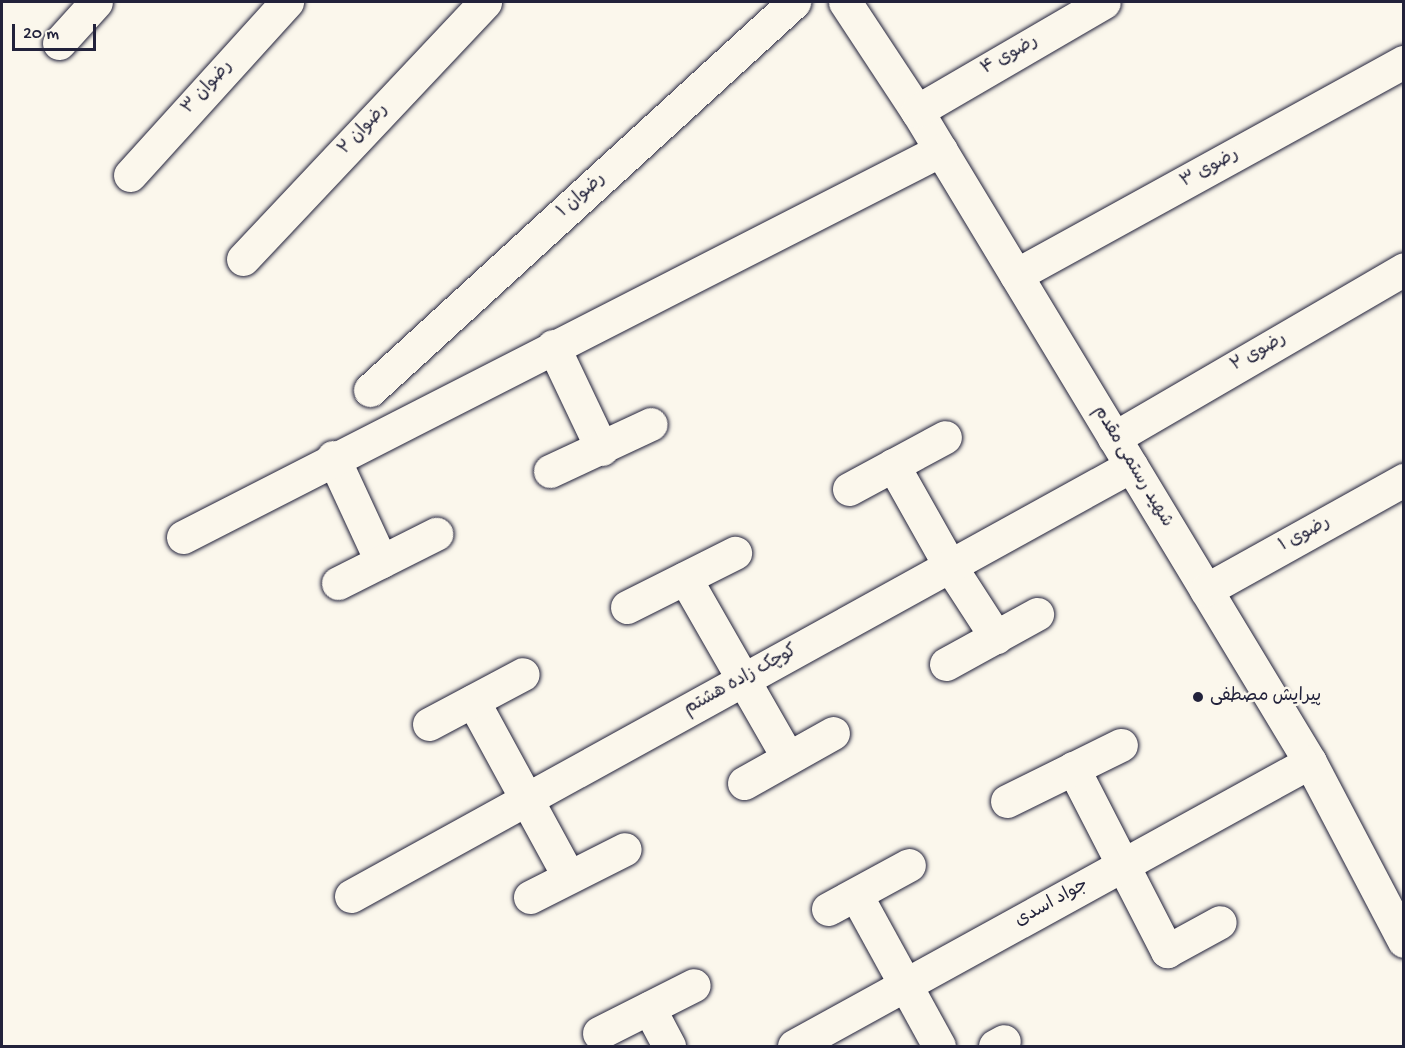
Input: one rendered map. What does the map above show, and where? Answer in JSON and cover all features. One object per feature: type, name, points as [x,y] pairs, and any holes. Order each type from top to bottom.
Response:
[{"type":"street","points":[[58,43],[96,2]]},
{"type":"street","name":"رضوان ۳","points":[[130,175],[286,2]]},
{"type":"street","name":"رضوان ۲","points":[[243,259],[485,2]]},
{"type":"street","name":"رضوان ۱","points":[[370,390],[794,2]]},
{"type":"street","name":"شهید رستمی مقدم","points":[[845,2],[917,111],[1310,762],[1404,941]]},
{"type":"street","name":"رضوی ۴","points":[[917,111],[1104,2]]},
{"type":"street","name":"رضوی ۳","points":[[1016,275],[1404,62]]},
{"type":"street","points":[[183,537],[333,457],[940,150]]},
{"type":"street","name":"رضوی ۲","points":[[1114,438],[1404,269]]},
{"type":"street","points":[[553,346],[602,449]]},
{"type":"street","points":[[550,471],[602,449],[651,424]]},
{"type":"street","points":[[849,489],[945,437]]},
{"type":"street","points":[[333,457],[381,561]]},
{"type":"street","points":[[893,465],[950,567],[996,637]]},
{"type":"street","name":"کوچک زاده هشتم","points":[[351,896],[1131,466]]},
{"type":"street","name":"رضوی ۱","points":[[1206,590],[1404,480]]},
{"type":"street","points":[[338,583],[436,534]]},
{"type":"street","points":[[627,607],[735,553]]},
{"type":"street","points":[[685,578],[788,758]]},
{"type":"street","points":[[946,664],[1037,615]]},
{"type":"street","points":[[429,724],[523,674]]},
{"type":"street","points":[[473,701],[569,877]]},
{"type":"street","points":[[744,783],[833,733]]},
{"type":"street","points":[[1007,801],[1121,746]]},
{"type":"street","name":"جواد اسدی","points":[[794,1047],[1310,762]]},
{"type":"street","points":[[1073,768],[1167,951],[1220,922]]},
{"type":"street","points":[[530,897],[625,849]]},
{"type":"street","points":[[909,865],[842,902],[906,985],[939,1047]]},
{"type":"street","points":[[599,1033],[694,984]]},
{"type":"street","points":[[649,1008],[669,1047]]},
{"type":"place","name":"پیرایش مصطفی","points":[[1198,697]]}]
